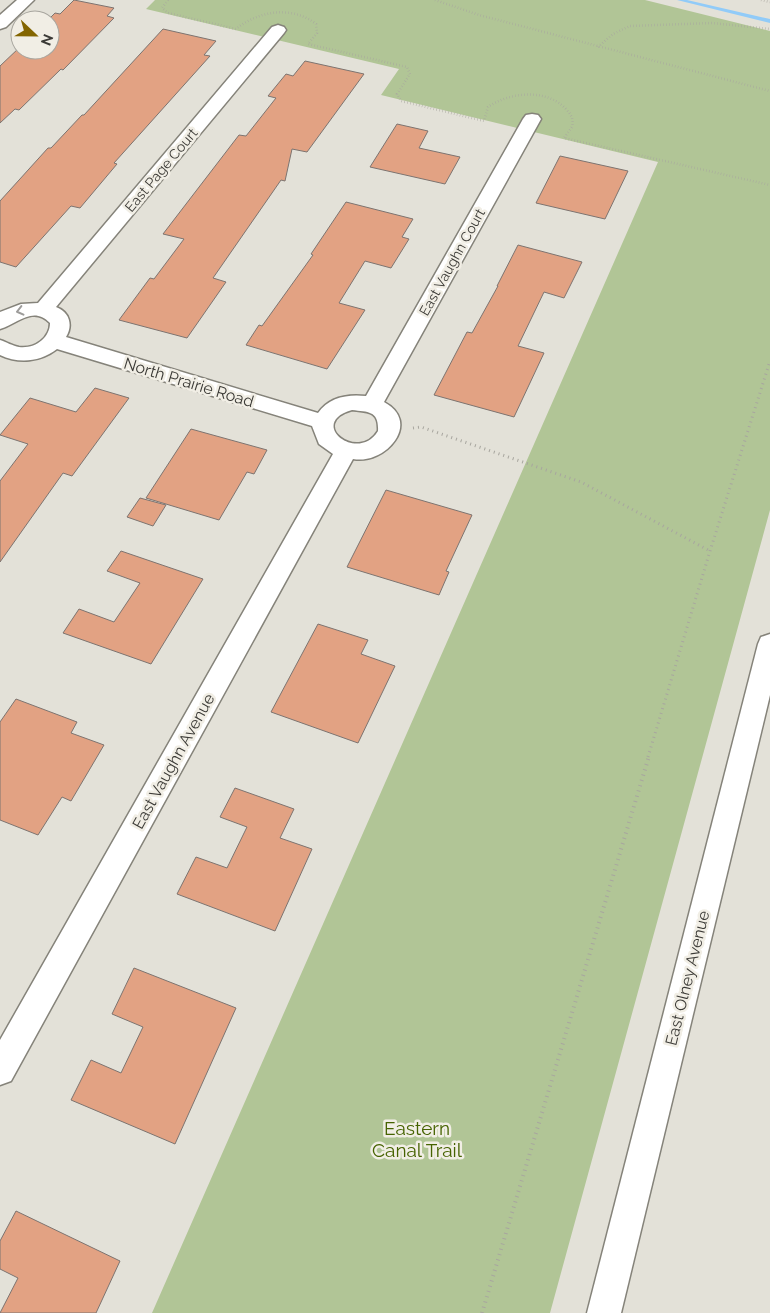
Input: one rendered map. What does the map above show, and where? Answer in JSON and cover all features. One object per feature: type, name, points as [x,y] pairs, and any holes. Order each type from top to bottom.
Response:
[{"type":"street","points":[[0,24],[26,0]]},
{"type":"street","name":"East Page Court","points":[[43,310],[278,30]]},
{"type":"street","name":"East Vaughn Court","points":[[372,404],[532,119]]},
{"type":"street","points":[[0,322],[13,313],[23,310],[43,310],[51,312],[60,322],[61,328],[55,341],[48,347],[30,354],[3,355]]},
{"type":"street","name":"North Prairie Road","points":[[55,341],[323,422]]},
{"type":"street","points":[[362,402],[372,404],[381,408],[388,415],[391,431],[387,439],[370,450],[346,451],[327,440],[322,428],[326,415],[342,404],[362,402]]},
{"type":"street","name":"East Vaughn Avenue","points":[[0,1070],[346,451]]},
{"type":"street","name":"East Olney Avenue","points":[[604,1313],[770,644]]},
{"type":"path","points":[[168,0],[162,8],[168,13],[236,29],[247,16]]},
{"type":"path","points":[[435,0],[479,15],[770,91]]},
{"type":"path","points":[[761,0],[770,2]]},
{"type":"path","points":[[263,11],[293,10],[310,17],[317,24],[318,30],[308,44],[407,67],[410,74],[397,94],[400,101],[484,120],[488,107],[503,99],[524,95],[549,99],[559,102],[572,116],[573,128],[564,138],[770,185]]},
{"type":"path","points":[[598,47],[613,34],[630,26],[712,23],[770,29]]},
{"type":"path","points":[[482,1313],[710,551],[770,361]]},
{"type":"path","points":[[391,431],[421,427],[581,482],[710,551]]},
{"type":"green space","name":"Eastern Canal Trail","points":[[155,0],[645,0],[770,31],[770,510],[550,1313],[152,1313],[658,162],[381,95],[399,69],[146,9]]},
{"type":"building","points":[[74,0],[114,8],[107,16],[114,18],[63,70],[61,69],[19,110],[15,109],[0,123],[0,66],[10,56],[10,60],[60,60],[60,14]]},
{"type":"building","points":[[163,29],[216,41],[204,55],[210,56],[114,163],[117,164],[80,208],[71,206],[16,267],[0,262],[0,201],[48,148],[51,148],[84,115]]},
{"type":"building","points":[[305,61],[364,74],[307,152],[292,149],[285,181],[281,180],[213,278],[226,282],[187,338],[119,320],[150,278],[154,279],[184,239],[163,234],[239,135],[246,136],[276,98],[268,96],[286,74],[293,76]]},
{"type":"building","points":[[397,124],[428,131],[419,148],[460,157],[445,184],[370,167]]},
{"type":"building","points":[[560,156],[628,171],[605,219],[536,203]]},
{"type":"building","points":[[346,202],[413,219],[402,237],[409,239],[391,268],[365,261],[339,303],[365,310],[327,369],[246,345],[259,325],[262,326],[313,255],[311,254]]},
{"type":"building","points":[[518,245],[582,262],[564,298],[544,292],[518,346],[544,353],[514,417],[434,395],[467,332],[472,333]]},
{"type":"building","points":[[95,388],[129,398],[72,476],[63,473],[0,562],[0,481],[28,444],[0,435],[30,398],[76,412]]},
{"type":"building","points":[[191,429],[267,450],[254,474],[247,472],[219,520],[146,498]]},
{"type":"building","points":[[386,490],[472,515],[446,571],[449,572],[439,595],[347,567]]},
{"type":"building","points":[[140,498],[166,505],[153,526],[127,517]]},
{"type":"building","points":[[121,551],[203,579],[151,664],[63,633],[79,609],[114,622],[140,583],[107,571]]},
{"type":"building","points":[[318,624],[368,640],[361,654],[395,666],[358,743],[271,712]]},
{"type":"building","points":[[16,699],[77,722],[71,733],[104,745],[71,801],[62,797],[38,835],[0,820],[0,722]]},
{"type":"building","points":[[235,788],[294,809],[280,838],[312,849],[275,931],[177,894],[196,857],[227,868],[247,827],[220,817]]},
{"type":"building","points":[[134,968],[236,1008],[175,1144],[71,1100],[91,1060],[121,1073],[143,1027],[112,1014]]},
{"type":"building","points":[[16,1211],[120,1261],[96,1313],[0,1313],[18,1278],[0,1269],[0,1241]]},
{"type":"waterway","points":[[680,0],[770,21]]}]
